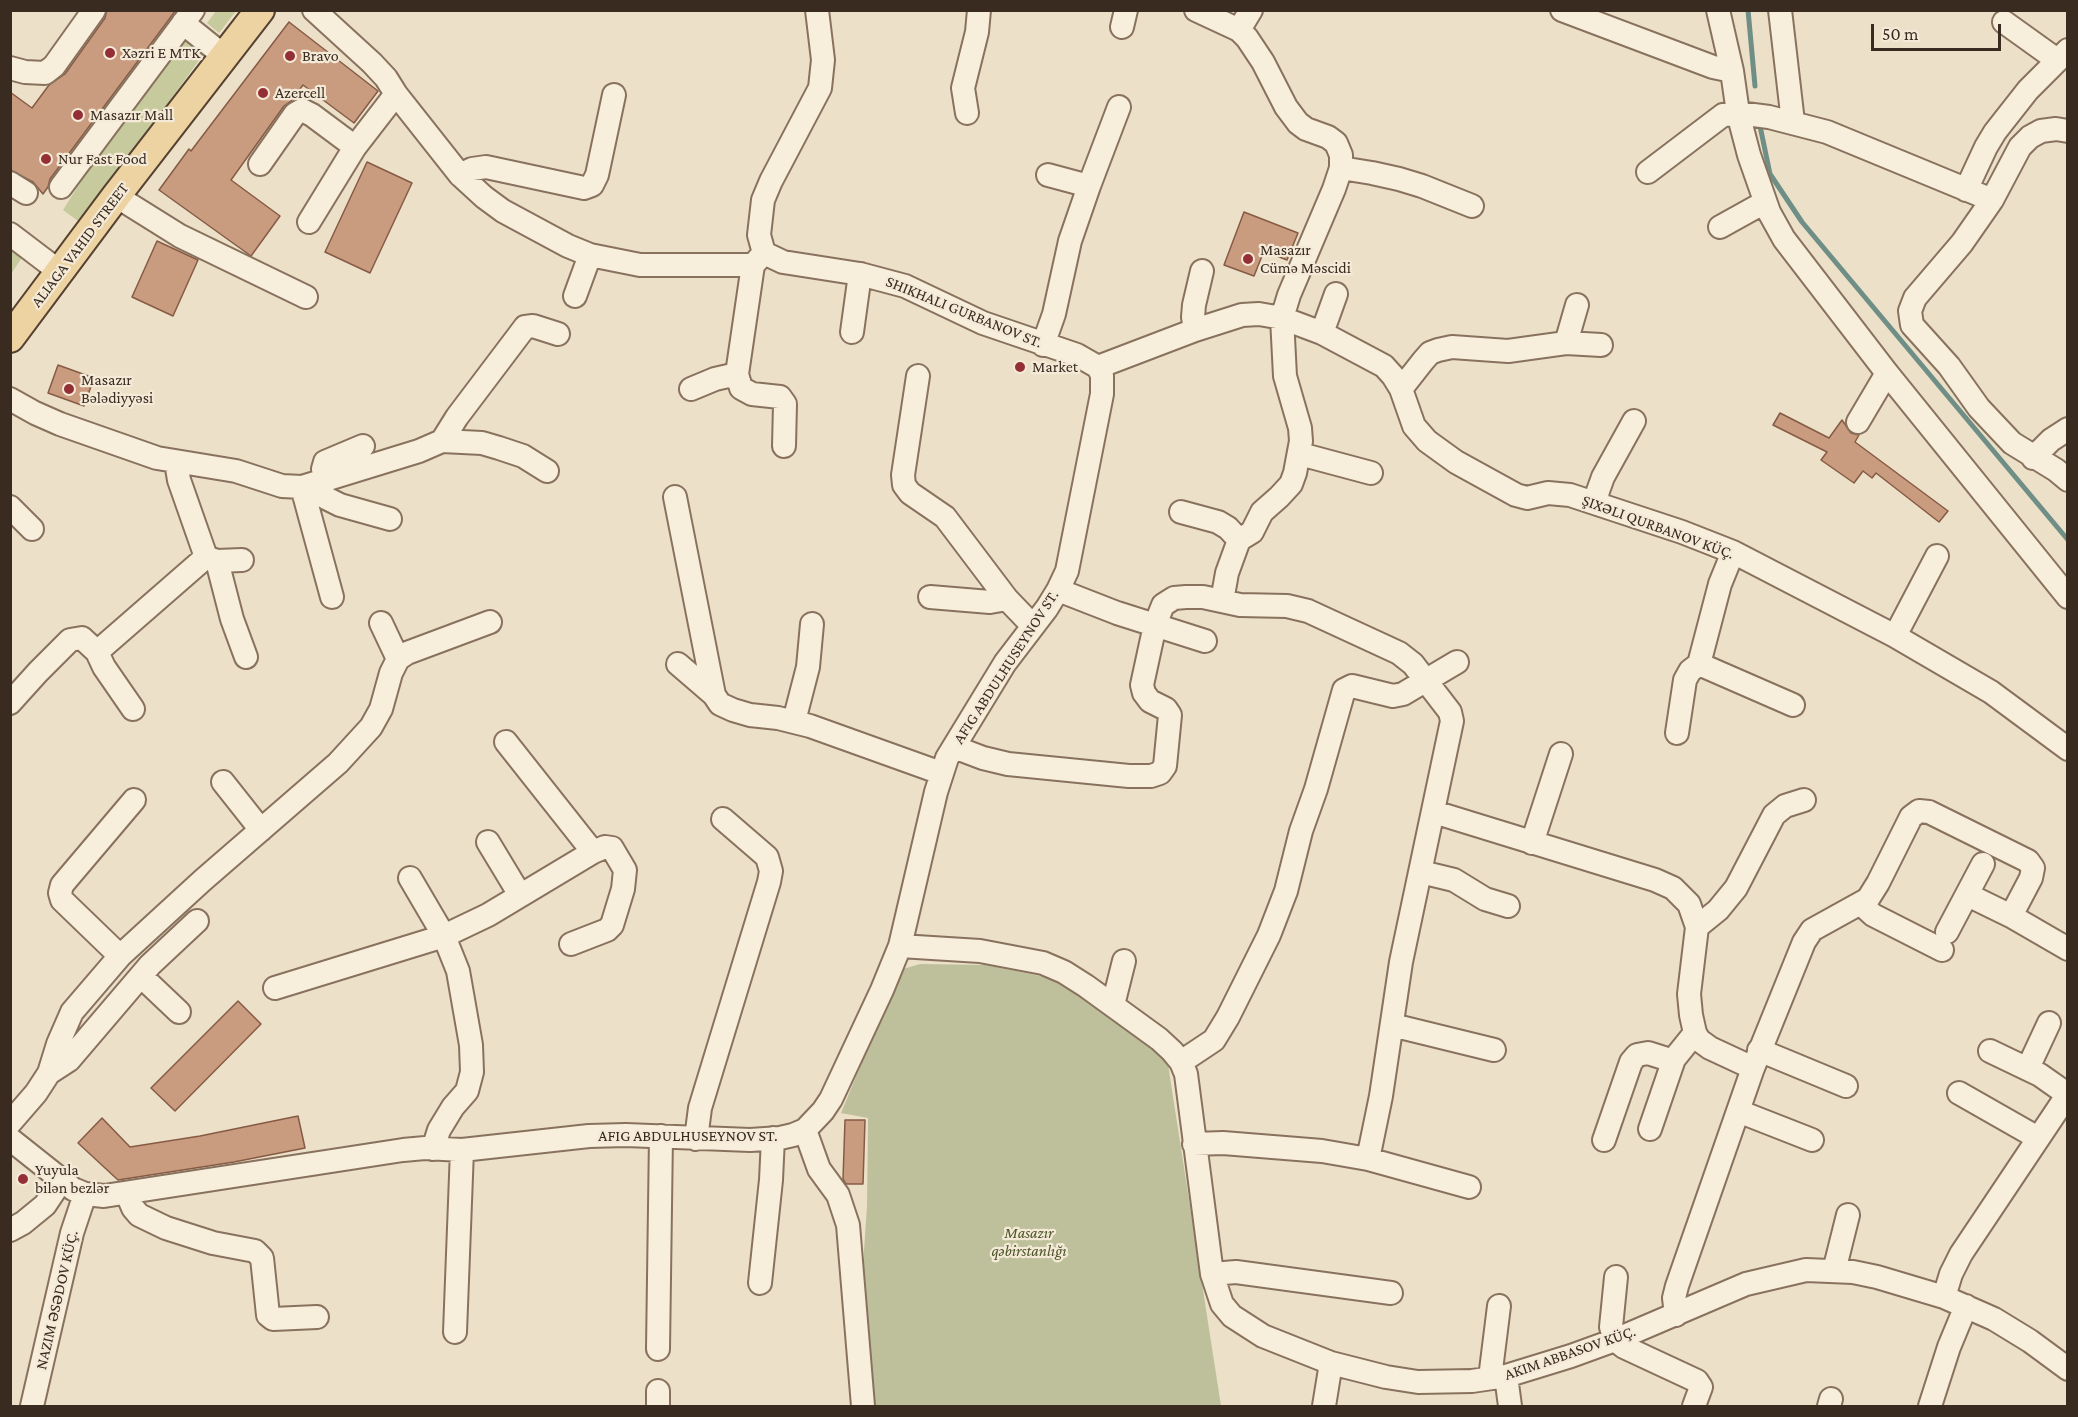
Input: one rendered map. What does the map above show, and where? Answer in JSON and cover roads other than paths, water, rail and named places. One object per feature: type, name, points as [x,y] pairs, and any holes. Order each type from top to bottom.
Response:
[{"type":"main road","name":"ALIAGA VAHID STREET","points":[[12,334],[260,10]]},
{"type":"street","points":[[10,68],[25,72],[45,73],[54,66],[94,10]]},
{"type":"street","points":[[314,10],[386,78],[460,175],[503,211],[568,246],[590,255],[640,265],[759,259]]},
{"type":"street","points":[[784,446],[785,404],[780,397],[752,394],[741,388],[737,374],[759,259],[763,200],[820,88],[823,60],[818,10]]},
{"type":"street","points":[[967,113],[963,88],[977,32],[979,10]]},
{"type":"street","points":[[1196,10],[1239,30],[1263,62],[1278,93],[1298,123],[1306,129],[1328,137],[1336,143],[1341,155],[1341,168],[1289,295],[1282,318],[1285,376],[1300,428],[1300,454],[1291,484],[1262,512],[1252,532],[1239,540],[1227,573],[1222,601]]},
{"type":"street","points":[[1239,30],[1251,10]]},
{"type":"street","points":[[1563,10],[1713,67],[1732,71]]},
{"type":"street","points":[[1718,10],[1732,71],[1738,113],[1749,155],[1765,202],[1784,239],[1887,373],[2067,597]]},
{"type":"street","points":[[1780,10],[1793,122]]},
{"type":"street","points":[[61,187],[188,17],[224,56]]},
{"type":"street","points":[[1966,190],[1995,132],[2015,105],[2062,55],[2004,22]]},
{"type":"street","points":[[309,222],[355,147],[396,94]]},
{"type":"street","points":[[460,175],[472,169],[486,167],[584,188],[592,185],[597,175],[614,95]]},
{"type":"street","points":[[1043,345],[1054,314],[1070,242],[1119,107]]},
{"type":"street","points":[[260,164],[296,114],[302,110],[355,147]]},
{"type":"street","points":[[1648,172],[1723,115],[1738,113],[1793,122],[1827,132],[1992,200]]},
{"type":"street","points":[[2067,131],[2056,129],[2041,131],[2030,137],[2020,147],[1992,200],[1962,243],[1915,298],[1910,311],[1912,324],[1949,366],[1979,408],[2012,443],[2033,458],[2056,470],[2067,480]]},
{"type":"street","points":[[1341,168],[1400,179],[1472,206]]},
{"type":"street","points":[[1047,175],[1089,186]]},
{"type":"street","points":[[116,196],[180,236],[306,297]]},
{"type":"street","points":[[1720,227],[1765,202]]},
{"type":"street","points":[[10,234],[60,272]]},
{"type":"street","points":[[575,296],[590,255]]},
{"type":"street","name":"SHIKHALI GURBANOV ST.","points":[[759,259],[860,274],[905,285],[983,323],[1077,355],[1098,367]]},
{"type":"street","points":[[1195,330],[1194,305],[1202,271]]},
{"type":"street","points":[[852,332],[860,274]]},
{"type":"street","points":[[1322,333],[1336,294]]},
{"type":"street","points":[[1566,343],[1577,305]]},
{"type":"street","points":[[1098,367],[1195,330],[1242,315],[1259,314],[1282,318],[1322,333],[1384,366],[1393,375],[1401,389],[1414,426],[1427,441],[1456,462],[1516,495],[1527,498],[1548,493],[1570,495],[1683,532],[1733,552],[1895,636],[1991,692],[2067,749]]},
{"type":"street","points":[[442,441],[457,417],[525,327],[533,326],[558,334]]},
{"type":"street","points":[[1401,389],[1430,353],[1438,350],[1452,347],[1508,351],[1566,343],[1601,345]]},
{"type":"street","name":"AFIG ABDULHUSEYNOV ST.","points":[[10,1139],[73,1189],[85,1194],[104,1196],[379,1153],[433,1149],[462,1150],[589,1136],[626,1135],[696,1139],[773,1138],[793,1135],[805,1130],[823,1112],[831,1099],[900,946],[941,773],[954,747],[1005,663],[1058,590],[1066,571],[1102,394],[1102,375],[1098,367]]},
{"type":"street","points":[[1858,422],[1887,373]]},
{"type":"street","points":[[691,389],[715,379],[737,374]]},
{"type":"street","points":[[918,376],[903,475],[904,485],[910,493],[945,517],[1007,599],[1033,626]]},
{"type":"street","points":[[10,399],[35,414],[157,458],[236,471],[282,486],[315,484],[419,451],[442,441],[482,443],[524,456],[547,471]]},
{"type":"street","points":[[1596,502],[1603,477],[1634,421]]},
{"type":"street","points":[[2033,458],[2051,440],[2067,429]]},
{"type":"street","points":[[332,597],[315,484],[325,462],[363,446]]},
{"type":"street","points":[[1300,454],[1371,473]]},
{"type":"street","points":[[176,462],[179,480],[212,559],[246,657]]},
{"type":"street","points":[[315,484],[326,498],[340,505],[390,519]]},
{"type":"street","points":[[675,497],[714,695]]},
{"type":"street","points":[[10,507],[33,529]]},
{"type":"street","points":[[1181,512],[1218,522],[1228,528],[1239,540]]},
{"type":"street","points":[[1677,734],[1685,680],[1690,671],[1699,664],[1720,584],[1733,552]]},
{"type":"street","points":[[1895,636],[1937,556]]},
{"type":"street","points":[[97,652],[212,559],[242,560]]},
{"type":"street","points":[[1058,590],[1096,606],[1205,641]]},
{"type":"street","points":[[930,597],[990,602],[1007,599]]},
{"type":"street","points":[[954,747],[982,758],[1008,764],[1129,776],[1151,776],[1160,773],[1165,766],[1170,715],[1166,709],[1150,701],[1142,685],[1155,625],[1163,605],[1174,598],[1203,597],[1240,605],[1287,606],[1308,611],[1399,654],[1413,664],[1450,712],[1452,721],[1401,963],[1368,1159]]},
{"type":"street","points":[[10,1124],[50,1073],[58,1044],[72,1012],[120,956],[338,763],[371,727],[381,709],[391,673],[398,659],[407,652],[490,622]]},
{"type":"street","points":[[381,623],[398,659]]},
{"type":"street","points":[[794,721],[807,667],[812,624]]},
{"type":"street","points":[[10,703],[70,640],[82,638],[97,652],[104,667],[133,709]]},
{"type":"street","points":[[900,946],[980,951],[1043,963],[1064,972],[1113,1005],[1159,1039],[1181,1062],[1214,1040],[1269,935],[1286,891],[1301,831],[1316,789],[1344,690],[1352,686],[1393,696],[1403,694],[1457,662]]},
{"type":"street","points":[[678,664],[714,695],[720,704],[733,710],[794,721],[941,773]]},
{"type":"street","points":[[1699,664],[1793,705]]},
{"type":"street","points":[[506,742],[593,852]]},
{"type":"street","points":[[1533,843],[1561,754]]},
{"type":"street","points":[[223,782],[261,830]]},
{"type":"street","points":[[120,956],[62,900],[60,893],[62,885],[134,800]]},
{"type":"street","points":[[1697,927],[1718,910],[1736,888],[1774,815],[1785,806],[1804,800]]},
{"type":"street","points":[[1676,1315],[1674,1299],[1677,1286],[1756,1059],[1804,942],[1812,930],[1868,899],[1911,817],[1919,811],[1929,812],[2028,861],[2032,868],[2031,878],[2011,916]]},
{"type":"street","points":[[1434,812],[1655,880],[1673,888],[1689,904],[1697,927],[1689,994],[1691,1015],[1699,1040],[1710,1048],[1846,1086]]},
{"type":"street","points":[[696,1139],[700,1108],[766,894],[771,870],[767,857],[723,819]]},
{"type":"street","points":[[488,842],[520,895]]},
{"type":"street","points":[[275,988],[444,936],[489,915],[593,852],[605,847],[612,848],[625,870],[623,889],[612,924],[607,930],[572,944]]},
{"type":"street","points":[[1861,904],[1873,915],[1944,941],[1983,864]]},
{"type":"street","points":[[1421,872],[1454,880],[1485,898],[1508,906]]},
{"type":"street","points":[[410,878],[444,936],[458,971],[471,1045],[472,1072],[467,1091],[453,1107],[439,1130],[433,1149]]},
{"type":"street","points":[[1968,895],[2011,916],[2067,949]]},
{"type":"street","points":[[50,1073],[69,1060],[141,976],[196,921]]},
{"type":"street","points":[[1113,1005],[1124,962]]},
{"type":"street","points":[[141,976],[179,1012]]},
{"type":"street","points":[[2028,1068],[2049,1023]]},
{"type":"street","points":[[1392,1025],[1494,1050]]},
{"type":"street","points":[[1650,1129],[1674,1059],[1695,1033]]},
{"type":"street","points":[[1944,1296],[1961,1254],[2067,1094],[2028,1068],[1990,1051]]},
{"type":"street","points":[[1604,1140],[1631,1062],[1636,1055],[1648,1053],[1674,1059]]},
{"type":"street","name":"AKIM ABBASOV KÜÇ.","points":[[1181,1062],[1186,1074],[1212,1274],[1222,1304],[1232,1316],[1263,1336],[1331,1364],[1418,1382],[1446,1383],[1498,1377],[1571,1356],[1615,1340],[1746,1284],[1806,1270],[1877,1277],[1944,1296],[1994,1319],[2066,1363]]},
{"type":"street","points":[[1959,1093],[2038,1138]]},
{"type":"street","points":[[1738,1111],[1812,1140]]},
{"type":"street","points":[[805,1130],[819,1169],[838,1195],[848,1225],[863,1407]]},
{"type":"street","points":[[658,1349],[661,1136]]},
{"type":"street","points":[[760,1283],[773,1138]]},
{"type":"street","points":[[1194,1144],[1223,1143],[1322,1150],[1368,1159],[1469,1187]]},
{"type":"street","points":[[455,1332],[462,1150]]},
{"type":"street","points":[[10,1230],[23,1223],[45,1205],[61,1181]]},
{"type":"street","name":"NAZIM ƏSƏDOV KÜÇ.","points":[[32,1407],[72,1233],[85,1194]]},
{"type":"street","points":[[127,1194],[139,1215],[166,1228],[213,1243],[255,1251],[262,1258],[268,1315],[273,1319],[317,1317]]},
{"type":"street","points":[[1834,1271],[1848,1215]]},
{"type":"street","points":[[1212,1274],[1236,1272],[1391,1293]]},
{"type":"street","points":[[1616,1277],[1611,1327],[1615,1340],[1624,1347],[1697,1381],[1701,1387],[1694,1407]]},
{"type":"street","points":[[1500,1306],[1498,1377],[1510,1407]]},
{"type":"street","points":[[1930,1407],[1949,1347],[1966,1306]]},
{"type":"street","points":[[1323,1407],[1331,1364]]},
{"type":"waterway","points":[[1748,10],[1755,86]]},
{"type":"waterway","points":[[1760,126],[1770,174],[1802,222],[2068,540]]},
{"type":"place","name":"Xəzri E MTK","points":[[110,53]]},
{"type":"place","name":"Bravo","points":[[290,56]]},
{"type":"place","name":"Azercell","points":[[263,93]]},
{"type":"place","name":"Masazır Mall","points":[[78,115]]},
{"type":"place","name":"Nur Fast Food","points":[[46,159]]},
{"type":"place","name":"Masazır Cümə Məscidi","points":[[1248,259]]},
{"type":"place","name":"Market","points":[[1020,367]]},
{"type":"place","name":"Masazır Bələdiyyəsi","points":[[69,389]]},
{"type":"place","name":"Yuyula bilən bezlər","points":[[23,1179]]},
{"type":"park label","name":"Masazır qəbirstanlığı","points":[[1029,1242]]}]
